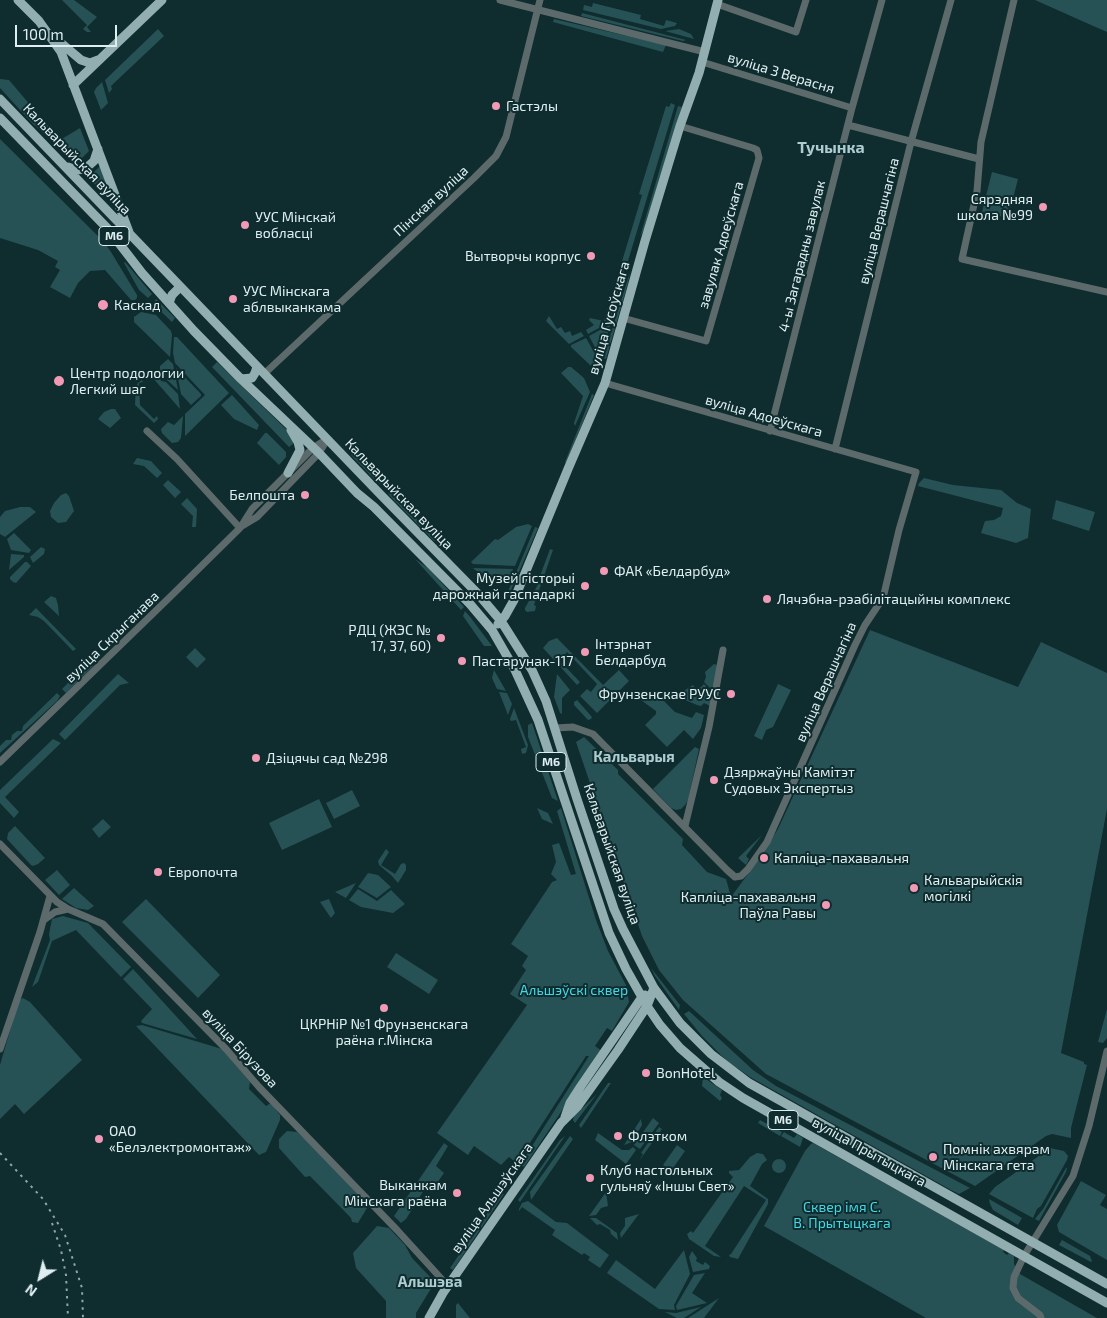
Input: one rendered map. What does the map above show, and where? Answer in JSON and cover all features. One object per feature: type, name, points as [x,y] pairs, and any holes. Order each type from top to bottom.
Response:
[{"type":"main road","points":[[18,0],[48,32],[81,60],[90,63],[103,58]]},
{"type":"main road","points":[[73,85],[162,0]]},
{"type":"main road","name":"вуліца Гусоўскага","points":[[492,630],[501,621],[514,600],[605,383],[680,126],[705,52],[718,2]]},
{"type":"main road","points":[[48,32],[61,52],[130,235]]},
{"type":"main road","name":"Кальварыйская вуліца","points":[[0,100],[65,165],[180,287],[479,595],[501,621],[532,670],[555,728],[614,908],[654,988]]},
{"type":"main road","name":"Кальварыйская вуліца","points":[[0,118],[108,229],[142,273],[241,378],[316,450],[357,493],[374,507],[466,600],[492,630],[529,698],[609,933],[620,958],[642,997]]},
{"type":"main road","points":[[0,125],[22,141]]},
{"type":"main road","points":[[65,165],[76,170],[86,169],[94,161],[98,149]]},
{"type":"main road","points":[[169,303],[180,287]]},
{"type":"main road","points":[[241,378],[252,378],[260,370]]},
{"type":"main road","points":[[286,422],[298,442],[300,450],[288,473]]},
{"type":"main road","points":[[542,733],[555,728]]},
{"type":"main road","name":"вуліца Альшэўскага","points":[[564,1120],[570,1104],[581,1086],[642,997],[654,988]]},
{"type":"main road","name":"вуліца Альшэўскага","points":[[428,1318],[436,1303],[564,1120],[584,1098],[647,1006],[654,988]]},
{"type":"main road","name":"вуліца Прытыцкага","points":[[654,988],[674,1016],[696,1040],[730,1070],[749,1083],[1107,1284]]},
{"type":"main road","name":"вуліца Прытыцкага","points":[[642,997],[660,1025],[680,1048],[719,1082],[743,1098],[1107,1303]]},
{"type":"street","points":[[500,0],[705,52]]},
{"type":"street","name":"Пінская вуліца","points":[[260,370],[291,348],[496,156],[506,137],[540,0]]},
{"type":"street","points":[[718,2],[796,32],[806,0]]},
{"type":"street","name":"4-ы Загарадны завулак","points":[[770,431],[852,108],[882,0]]},
{"type":"street","name":"вуліца Верашчагіна","points":[[835,449],[911,142],[951,0]]},
{"type":"street","points":[[1014,0],[981,142],[977,191],[962,259],[1107,292]]},
{"type":"street","name":"вуліца 3 Верасня","points":[[702,62],[852,108]]},
{"type":"street","points":[[848,125],[979,159]]},
{"type":"street","name":"завулак Адоеўскага","points":[[623,318],[706,341],[759,158],[757,150],[753,148],[680,126]]},
{"type":"street","name":"вуліца Адоеўскага","points":[[605,383],[916,472]]},
{"type":"street","points":[[147,432],[177,459],[240,528]]},
{"type":"street","name":"вуліца Скрыганава","points":[[0,762],[240,528],[257,517],[327,439]]},
{"type":"street","name":"вуліца Скрыганава","points":[[240,528],[252,509],[288,473],[316,450]]},
{"type":"street","name":"вуліца Верашчагіна","points":[[685,826],[735,877],[741,876],[748,869],[767,842],[865,624],[884,594],[899,530],[916,472]]},
{"type":"street","points":[[685,826],[708,727],[723,650]]},
{"type":"street","points":[[555,728],[573,727],[593,734],[685,826]]},
{"type":"street","name":"вуліца Бірузова","points":[[0,844],[50,896],[68,909],[103,924],[226,1049],[278,1107],[398,1230],[448,1286]]},
{"type":"street","points":[[0,1049],[50,896]]},
{"type":"street","points":[[43,921],[55,912],[68,909]]},
{"type":"street","points":[[1041,1318],[1040,1315],[1018,1298],[1013,1288],[1014,1277],[1024,1256],[1073,1176],[1089,1126],[1107,1051]]},
{"type":"green space","points":[[62,0],[74,0],[97,17],[87,27],[91,32],[83,29],[87,25]]},
{"type":"green space","points":[[1035,0],[1107,0],[1107,32],[1091,25]]},
{"type":"green space","points":[[593,3],[641,15],[640,19],[664,26],[666,20],[677,23],[675,26],[661,29],[583,10],[584,5],[592,7]]},
{"type":"green space","points":[[582,13],[686,40],[683,41],[581,16]]},
{"type":"green space","points":[[554,19],[666,45],[663,52],[553,22]]},
{"type":"green space","points":[[158,29],[164,36],[111,86],[112,89],[109,93],[105,80]]},
{"type":"green space","points":[[679,29],[691,34],[694,39],[665,31]]},
{"type":"green space","points":[[0,79],[9,80],[60,140],[80,128],[89,151],[79,161],[73,161],[32,123],[0,88]]},
{"type":"green space","points":[[102,82],[108,103],[101,110],[94,92]]},
{"type":"green space","points":[[671,103],[675,105],[610,322],[588,334],[586,330],[594,325],[589,320],[590,318],[604,321],[642,195],[639,194],[666,106],[669,107]]},
{"type":"green space","points":[[678,106],[682,107],[646,226],[640,237]]},
{"type":"green space","points":[[0,139],[104,242],[137,295],[135,300],[131,300],[105,270],[90,271],[78,283],[70,298],[50,287],[60,270],[55,267],[58,261],[38,250],[0,238]]},
{"type":"green space","points":[[100,166],[114,203],[86,176],[92,174]]},
{"type":"green space","points":[[992,172],[1018,179],[1008,218],[982,212]]},
{"type":"green space","points":[[125,262],[152,294],[148,298],[139,290]]},
{"type":"green space","points":[[630,272],[628,283],[606,359],[603,358]]},
{"type":"green space","points":[[156,299],[175,318],[172,322],[153,304]]},
{"type":"green space","points":[[141,312],[156,315],[171,331],[170,357],[134,322],[134,317]]},
{"type":"green space","points":[[549,316],[557,329],[561,327],[565,333],[570,331],[572,336],[581,332],[584,336],[569,344],[546,321]]},
{"type":"green space","points":[[610,326],[600,357],[589,336]]},
{"type":"green space","points":[[174,337],[177,337],[229,393],[185,436],[185,414],[205,395],[175,363],[173,353]]},
{"type":"green space","points":[[586,338],[598,359],[591,366],[571,347],[571,345]]},
{"type":"green space","points":[[168,359],[173,364],[178,390],[167,380],[168,375],[160,372],[160,366]]},
{"type":"green space","points":[[217,362],[290,433],[294,440],[293,444],[289,447],[212,367]]},
{"type":"green space","points":[[568,367],[571,367],[584,378],[590,392],[575,426],[574,423],[583,396],[561,373]]},
{"type":"green space","points":[[176,368],[201,394],[191,405],[181,394]]},
{"type":"green space","points":[[153,374],[159,374],[161,381],[166,382],[178,394],[180,409],[152,377]]},
{"type":"green space","points":[[142,380],[143,382],[139,383],[140,405],[154,419],[157,416],[158,419],[154,423],[135,405],[136,386],[138,383]]},
{"type":"green space","points":[[592,394],[594,395],[566,463],[565,462]]},
{"type":"green space","points":[[232,395],[259,425],[257,430],[234,419],[221,405]]},
{"type":"green space","points":[[115,409],[121,418],[110,428],[98,419],[104,412]]},
{"type":"green space","points":[[183,416],[181,438],[178,442],[172,443],[162,433],[161,429],[168,422],[174,425]]},
{"type":"green space","points":[[265,433],[286,452],[286,457],[279,465],[257,443]]},
{"type":"green space","points":[[354,452],[383,483],[380,484],[375,480],[351,455]]},
{"type":"green space","points":[[137,458],[151,461],[162,473],[157,478],[144,466],[133,464]]},
{"type":"green space","points":[[924,478],[953,485],[1001,490],[1017,503],[1031,509],[1028,538],[1016,543],[981,533],[985,521],[994,520],[1001,516],[1003,508],[918,486]]},
{"type":"green space","points":[[168,480],[181,492],[175,498],[163,485]]},
{"type":"green space","points":[[388,490],[437,539],[434,541],[389,495]]},
{"type":"green space","points":[[66,493],[69,496],[74,511],[66,522],[58,523],[51,517],[50,511],[61,495]]},
{"type":"green space","points":[[187,498],[197,509],[196,527],[192,527],[193,516],[181,504]]},
{"type":"green space","points":[[1056,500],[1095,512],[1089,531],[1052,519]]},
{"type":"green space","points":[[20,507],[30,507],[36,512],[5,537],[0,534],[0,517],[5,511]]},
{"type":"green space","points":[[528,524],[532,526],[515,566],[473,564],[471,562],[495,539],[498,540],[516,527]]},
{"type":"green space","points":[[535,527],[538,528],[508,597],[507,594]]},
{"type":"green space","points":[[14,533],[31,550],[29,553],[11,550],[7,539]]},
{"type":"green space","points":[[41,547],[45,549],[44,554],[33,563],[30,557]]},
{"type":"green space","points":[[550,549],[553,550],[534,605],[536,606],[535,611],[527,612],[525,608],[542,577],[540,576]]},
{"type":"green space","points":[[11,554],[24,555],[24,557],[9,570]]},
{"type":"green space","points":[[415,559],[428,568],[464,607],[461,610]]},
{"type":"green space","points":[[25,562],[31,566],[16,583],[13,582],[10,577]]},
{"type":"green space","points":[[473,568],[513,569],[511,575],[492,585]]},
{"type":"green space","points":[[51,596],[56,598],[59,616],[44,602]]},
{"type":"green space","points":[[36,608],[76,649],[73,651],[44,621],[29,615]]},
{"type":"green space","points":[[465,611],[492,646],[484,646],[463,616]]},
{"type":"green space","name":"Кальварыйскія могілкі","points":[[870,630],[1018,687],[1041,642],[1107,673],[1107,809],[1061,1053],[1087,1065],[1071,1128],[1071,1138],[1052,1134],[1046,1136],[975,1186],[766,1074],[683,1000],[659,970],[642,936],[576,742],[584,737],[618,770],[618,774],[683,839],[682,845],[707,872],[726,879],[731,897],[778,829]]},
{"type":"green space","points":[[557,638],[603,685],[619,670],[629,681],[597,713],[580,696],[587,689],[591,692],[597,684],[567,652],[560,661],[580,682],[577,685],[543,648],[549,641]]},
{"type":"green space","points":[[195,648],[206,659],[197,668],[186,657]]},
{"type":"green space","points":[[89,662],[93,666],[66,693],[62,689]]},
{"type":"green space","points":[[714,664],[717,665],[714,692],[704,682],[705,672]]},
{"type":"green space","points":[[494,670],[506,691],[497,689],[492,678]]},
{"type":"green space","points":[[118,674],[129,683],[120,685],[65,740],[59,734]]},
{"type":"green space","points":[[557,674],[570,690],[562,698],[562,714],[554,697]]},
{"type":"green space","points":[[704,684],[713,695],[710,706],[704,703],[701,706],[697,705],[685,700],[679,694],[693,685],[695,688],[701,687]]},
{"type":"green space","points":[[778,684],[791,690],[773,727],[766,730],[762,740],[754,736]]},
{"type":"green space","points":[[499,692],[507,693],[512,704],[508,715]]},
{"type":"green space","points":[[57,693],[60,696],[57,701],[0,753],[0,746],[6,740],[11,740],[12,735],[17,731],[22,731],[23,726]]},
{"type":"green space","points":[[650,697],[664,701],[675,712],[692,718],[696,712],[704,715],[701,728],[693,739],[684,730],[667,747],[645,725],[656,714],[656,711],[638,698],[649,700]]},
{"type":"green space","points":[[577,700],[592,717],[591,719],[588,720],[574,705],[574,702]]},
{"type":"green space","points":[[514,708],[528,745],[526,753],[522,754],[521,749],[526,747],[516,720],[511,721],[510,719]]},
{"type":"green space","points":[[532,723],[558,801],[552,798],[528,737],[528,725]]},
{"type":"green space","points":[[53,739],[61,743],[5,797],[19,812],[14,818],[0,803],[0,790]]},
{"type":"green space","points":[[695,747],[699,749],[688,800],[681,809],[676,810],[671,808],[653,789]]},
{"type":"green space","points":[[352,790],[360,806],[334,819],[326,803]]},
{"type":"green space","points":[[319,799],[332,827],[282,850],[269,823]]},
{"type":"green space","points":[[537,808],[548,813],[553,824],[542,819]]},
{"type":"green space","name":"Альшэўскі сквер","points":[[561,808],[596,920],[608,951],[626,985],[629,1002],[612,1031],[607,1028],[595,1046],[602,1051],[524,1167],[520,1165],[589,1056],[586,1056],[517,1163],[509,1157],[501,1165],[474,1146],[468,1155],[437,1133],[527,1005],[510,994],[526,970],[522,966],[528,956],[511,944],[552,882],[557,880],[551,874],[556,862],[552,845],[559,843],[571,875],[576,874],[557,811]]},
{"type":"green space","points":[[103,819],[111,827],[99,838],[92,829]]},
{"type":"green space","points":[[15,826],[45,858],[38,864],[31,865],[7,839],[8,833]]},
{"type":"green space","points":[[762,835],[746,856],[749,859],[746,865],[738,858]]},
{"type":"green space","points":[[386,849],[389,852],[381,865],[395,874],[401,864],[404,863],[406,865],[406,870],[398,883],[379,865],[378,861]]},
{"type":"green space","points":[[57,870],[70,885],[59,895],[45,880]]},
{"type":"green space","points":[[368,873],[378,875],[391,887],[377,898],[358,887]]},
{"type":"green space","points":[[356,883],[346,898],[335,892]]},
{"type":"green space","points":[[74,888],[94,906],[88,910],[76,908],[62,899]]},
{"type":"green space","points":[[358,889],[377,901],[391,890],[405,904],[393,913],[361,907],[349,900]]},
{"type":"green space","points":[[146,899],[220,975],[198,998],[122,922]]},
{"type":"green space","points":[[329,899],[335,913],[331,918],[320,902]]},
{"type":"green space","points":[[63,916],[88,923],[131,967],[121,977],[76,930],[52,941],[38,982],[32,987],[50,940],[49,934],[52,919]]},
{"type":"green space","points":[[396,953],[438,980],[429,994],[387,967]]},
{"type":"green space","points":[[651,968],[680,1005],[679,1010],[655,976]]},
{"type":"green space","points":[[133,969],[197,1039],[142,1023],[141,1021],[152,1009],[123,979]]},
{"type":"green space","points":[[23,998],[30,1002],[82,1060],[24,1114],[15,1104],[0,1119],[0,1065],[19,1000]]},
{"type":"green space","points":[[1107,1009],[1107,1038],[1103,1043],[1098,1042]]},
{"type":"green space","points":[[689,1011],[753,1070],[776,1086],[970,1188],[959,1194],[951,1190],[750,1077],[727,1061],[702,1036],[684,1014]]},
{"type":"green space","points":[[142,1025],[222,1049],[250,1082],[249,1089],[266,1106],[271,1103],[280,1115],[280,1120],[266,1152],[259,1155],[136,1026]]},
{"type":"green space","points":[[703,1077],[722,1090],[720,1101],[702,1086]]},
{"type":"green space","points":[[608,1083],[611,1083],[581,1128],[579,1125]]},
{"type":"green space","points":[[597,1094],[575,1123],[573,1120],[574,1116]]},
{"type":"green space","points":[[653,1118],[659,1123],[640,1149],[634,1145]]},
{"type":"green space","points":[[641,1119],[642,1125],[632,1142],[624,1145]]},
{"type":"green space","points":[[760,1120],[782,1132],[780,1136],[758,1123]]},
{"type":"green space","points":[[659,1127],[662,1129],[639,1161],[643,1154],[641,1153]]},
{"type":"green space","points":[[287,1131],[297,1132],[305,1139],[367,1203],[367,1208],[358,1223],[352,1222],[351,1218],[310,1176],[305,1177],[279,1148],[279,1139]]},
{"type":"green space","points":[[784,1132],[794,1138],[797,1134],[803,1138],[800,1147],[781,1136]]},
{"type":"green space","points":[[598,1133],[622,1150],[629,1150],[633,1147],[636,1150],[626,1164],[595,1140]]},
{"type":"green space","points":[[565,1136],[520,1202],[518,1200],[560,1140]]},
{"type":"green space","points":[[570,1136],[573,1139],[531,1200],[530,1192]]},
{"type":"green space","points":[[444,1143],[448,1146],[436,1166],[444,1173],[437,1183],[429,1182],[406,1219],[401,1223],[394,1216]]},
{"type":"green space","name":"Сквер імя С. В. Прытыцкага","points":[[813,1143],[1004,1250],[1003,1252],[1007,1255],[1009,1253],[1014,1256],[1014,1264],[1020,1274],[1097,1318],[926,1318],[764,1226],[805,1151]]},
{"type":"green space","points":[[677,1145],[685,1151],[671,1171],[663,1165]]},
{"type":"green space","points":[[1050,1148],[1064,1151],[1068,1156],[1033,1218],[989,1194],[995,1187]]},
{"type":"green space","points":[[757,1153],[763,1154],[767,1160],[762,1164],[750,1186],[768,1199],[768,1204],[738,1259],[730,1257],[729,1255],[766,1200],[744,1186],[705,1246],[721,1257],[714,1256],[689,1239],[687,1234],[691,1231],[693,1233],[733,1177],[729,1171],[739,1170],[750,1157]]},
{"type":"green space","points":[[779,1159],[784,1161],[786,1166],[784,1171],[779,1173],[774,1171],[772,1166],[774,1161]]},
{"type":"green space","points":[[1066,1168],[1066,1172],[1039,1221],[1035,1219],[1043,1209]]},
{"type":"green space","points":[[1081,1181],[1106,1195],[1100,1205],[1107,1209],[1107,1260],[1059,1232],[1057,1225]]},
{"type":"green space","points":[[606,1192],[608,1206],[601,1208],[596,1215],[589,1216]]},
{"type":"green space","points":[[501,1193],[504,1194],[453,1270],[450,1268]]},
{"type":"green space","points":[[989,1199],[1022,1218],[1018,1225],[993,1210]]},
{"type":"green space","points":[[528,1201],[556,1222],[567,1223],[609,1255],[600,1268],[588,1260],[590,1257],[584,1253],[582,1255],[552,1235],[555,1230],[522,1207],[519,1211],[522,1203]]},
{"type":"green space","points":[[639,1214],[621,1238],[620,1233],[625,1226],[625,1218]]},
{"type":"green space","points":[[590,1218],[596,1218],[617,1233],[618,1240],[611,1234],[610,1230],[600,1224],[597,1225]]},
{"type":"green space","points":[[377,1226],[389,1228],[405,1245],[412,1258],[435,1282],[416,1313],[416,1318],[386,1318],[386,1301],[356,1268],[353,1253]]},
{"type":"green space","points":[[1062,1240],[1090,1256],[1092,1261],[1059,1245]]},
{"type":"green space","points":[[684,1250],[690,1274],[674,1305],[675,1310],[659,1309],[607,1273],[616,1260],[655,1289]]},
{"type":"green space","points":[[692,1251],[697,1258],[696,1261],[703,1265],[705,1262],[710,1266],[709,1269],[693,1272],[689,1257]]},
{"type":"green space","points":[[705,1273],[692,1293],[707,1303],[677,1310],[676,1306],[694,1275]]},
{"type":"green space","points":[[719,1298],[704,1318],[688,1318]]},
{"type":"green space","points":[[458,1303],[470,1318],[456,1318],[456,1305]]},
{"type":"green space","points":[[701,1307],[684,1318],[677,1318],[665,1312],[676,1313]]},
{"type":"railway","points":[[0,1153],[43,1199],[65,1235],[82,1288],[83,1318]]},
{"type":"railway","points":[[52,1223],[61,1250],[66,1275],[68,1318]]},
{"type":"place","name":"Гастэлы","points":[[496,106]]},
{"type":"place","name":"Сярэдняя школа №99","points":[[1043,207]]},
{"type":"place","name":"УУС Мінскай вобласці","points":[[245,225]]},
{"type":"place","name":"Вытворчы корпус","points":[[591,256]]},
{"type":"place","name":"УУС Мінскага аблвыканкама","points":[[233,299]]},
{"type":"place","name":"Каскад","points":[[103,305]]},
{"type":"place","name":"Центр подологии Легкий шаг","points":[[59,381]]},
{"type":"place","name":"Белпошта","points":[[305,495]]},
{"type":"place","name":"ФАК «Белдарбуд»","points":[[604,571]]},
{"type":"place","name":"Музей гісторыі дарожнай гаспадаркі","points":[[585,586]]},
{"type":"place","name":"Лячэбна-рэабілітацыйны комплекс","points":[[767,599]]},
{"type":"place","name":"РДЦ (ЖЭС № 17, 37, 60)","points":[[441,638]]},
{"type":"place","name":"Інтэрнат Белдарбуд","points":[[585,652]]},
{"type":"place","name":"Пастарунак-117","points":[[462,661]]},
{"type":"place","name":"Фрунзенскае РУУС","points":[[731,694]]},
{"type":"place","name":"Дзіцячы сад №298","points":[[256,758]]},
{"type":"place","name":"Дзяржаўны Камітэт Судовых Экспертыз","points":[[714,780]]},
{"type":"place","name":"Капліца-пахавальня","points":[[764,858]]},
{"type":"place","name":"Европочта","points":[[158,872]]},
{"type":"place","name":"Кальварыйскія могілкі","points":[[914,888]]},
{"type":"place","name":"Капліца-пахавальня Паўла Равы","points":[[826,905]]},
{"type":"place","name":"ЦКРНіР №1 Фрунзенскага раёна г.Мінска","points":[[384,1008]]},
{"type":"place","name":"BonHotel","points":[[646,1073]]},
{"type":"place","name":"Флэтком","points":[[618,1136]]},
{"type":"place","name":"ОАО «Белэлектромонтаж»","points":[[99,1139]]},
{"type":"place","name":"Помнік ахвярам Мінскага гета","points":[[933,1157]]},
{"type":"place","name":"Клуб настольных гульняў «Іншы Свет»","points":[[590,1178]]},
{"type":"place","name":"Выканкам Мінскага раёна","points":[[457,1193]]},
{"type":"district","name":"Тучынка","points":[[831,148]]},
{"type":"district","name":"Кальварыя","points":[[634,757]]},
{"type":"district","name":"Альшэва","points":[[430,1282]]}]
